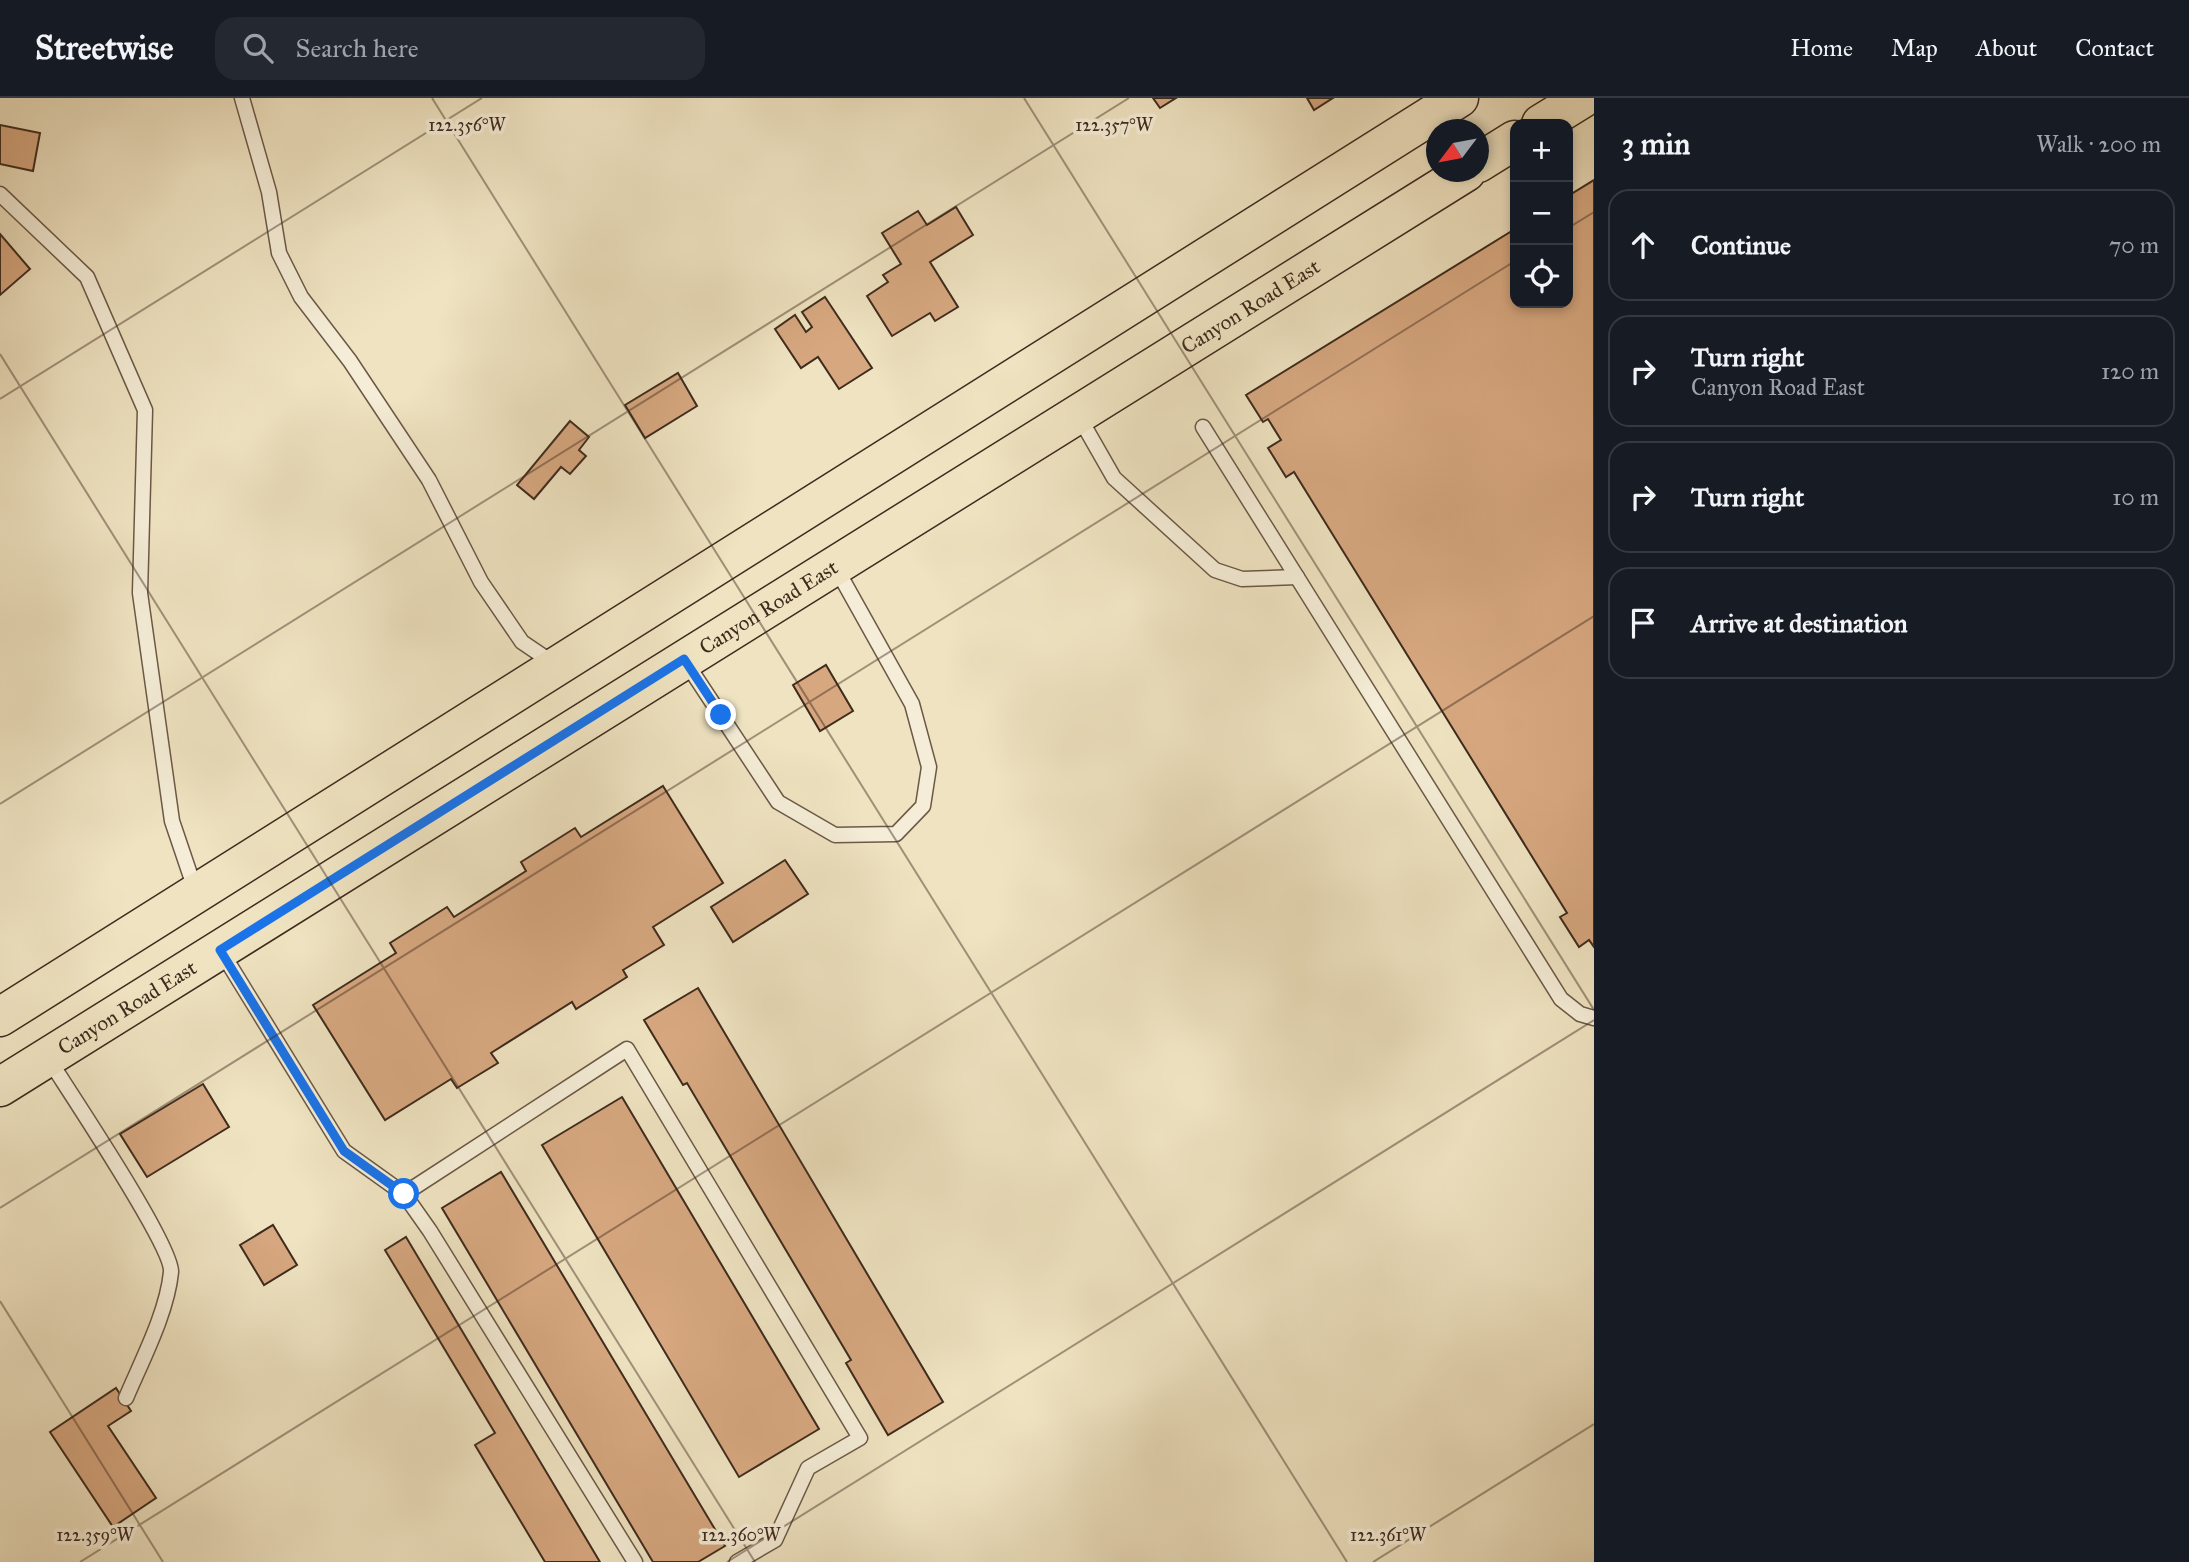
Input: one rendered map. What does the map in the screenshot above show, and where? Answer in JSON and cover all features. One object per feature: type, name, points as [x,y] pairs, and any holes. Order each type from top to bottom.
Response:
[{"type":"main road","points":[[0,1017],[1459,98]]},
{"type":"main road","points":[[1549,119],[1583,98]]},
{"type":"main road","points":[[1489,157],[1510,143]]},
{"type":"main road","name":"Canyon Road East","points":[[0,1087],[1449,182]]},
{"type":"lane","points":[[242,98],[269,192],[279,253],[301,297],[350,361],[429,480],[481,582],[522,642],[557,666]]},
{"type":"lane","points":[[0,194],[87,277],[145,410],[140,593],[172,821],[196,894]]},
{"type":"lane","points":[[1077,414],[1114,478],[1215,570],[1242,579],[1297,577]]},
{"type":"lane","points":[[1203,427],[1561,999],[1580,1014],[1594,1018]]},
{"type":"lane","points":[[684,659],[778,802],[835,835],[896,834],[923,806],[929,767],[912,704],[834,565]]},
{"type":"lane","points":[[220,950],[344,1151],[404,1194],[635,1562]]},
{"type":"lane","points":[[404,1194],[628,1049],[860,1438],[808,1468],[775,1540],[737,1562]]},
{"type":"lane","points":[[48,1057],[149,1219],[171,1269],[155,1329],[126,1398]]},
{"type":"building","points":[[1153,98],[1176,98],[1160,108]]},
{"type":"building","points":[[1307,98],[1333,98],[1314,110]]},
{"type":"building","points":[[0,125],[40,133],[33,171],[0,164]]},
{"type":"building","points":[[1594,180],[1594,947],[1589,940],[1579,947],[1560,917],[1567,913],[1294,472],[1286,477],[1268,448],[1281,440],[1268,419],[1263,422],[1246,395],[1510,232],[1510,308],[1573,308],[1573,193]]},
{"type":"building","points":[[956,207],[973,235],[930,262],[958,307],[935,321],[930,313],[892,336],[867,296],[888,282],[883,275],[901,264],[882,233],[918,211],[927,225]]},
{"type":"building","points":[[0,234],[30,269],[0,295]]},
{"type":"building","points":[[825,297],[872,368],[839,389],[818,357],[801,368],[775,329],[795,315],[806,332],[812,327],[802,312]]},
{"type":"building","points":[[678,373],[697,406],[645,438],[625,405]]},
{"type":"building","points":[[570,421],[589,437],[579,450],[586,456],[570,474],[561,467],[534,499],[517,485]]},
{"type":"building","points":[[826,665],[853,711],[820,731],[793,685]]},
{"type":"building","points":[[663,786],[723,883],[653,927],[664,945],[623,970],[627,977],[576,1009],[572,1002],[491,1053],[498,1063],[457,1088],[451,1079],[385,1120],[313,1005],[396,953],[390,943],[447,907],[454,917],[526,871],[521,862],[575,828],[581,837]]},
{"type":"building","points":[[785,860],[808,894],[733,942],[711,907]]},
{"type":"building","points":[[698,988],[943,1402],[888,1435],[846,1363],[851,1360],[687,1083],[683,1085],[644,1020]]},
{"type":"building","points":[[203,1084],[229,1127],[147,1177],[120,1134]]},
{"type":"building","points":[[622,1097],[819,1429],[739,1477],[542,1145]]},
{"type":"building","points":[[501,1172],[725,1546],[698,1562],[653,1562],[442,1208]]},
{"type":"building","points":[[273,1225],[297,1265],[264,1285],[240,1245]]},
{"type":"building","points":[[406,1237],[600,1562],[545,1562],[475,1445],[495,1433],[385,1250]]},
{"type":"building","points":[[116,1388],[131,1411],[108,1426],[156,1498],[113,1527],[50,1432]]},
{"type":"route","points":[[404,1194],[344,1151],[220,950],[684,659],[721,715]]}]
